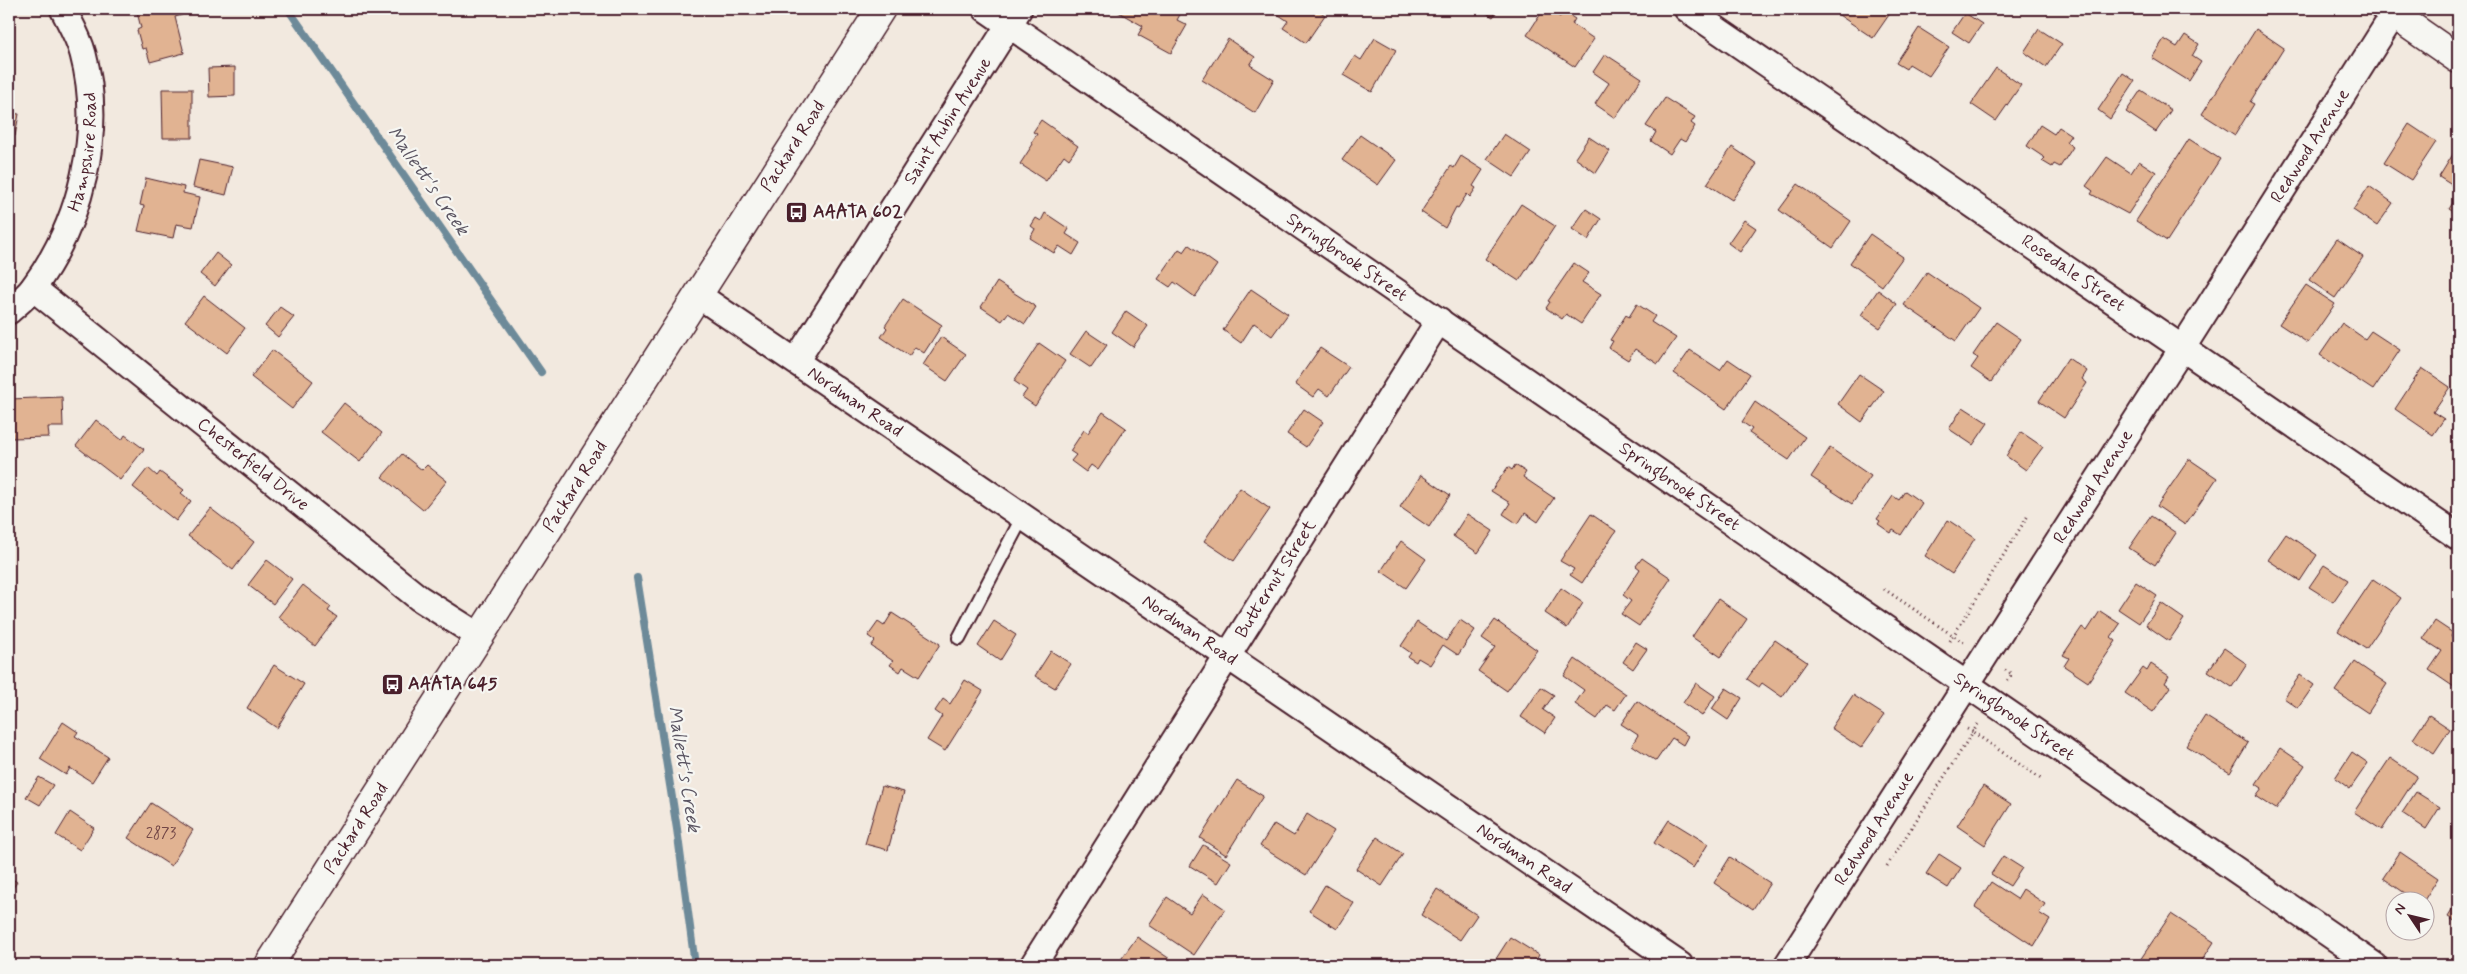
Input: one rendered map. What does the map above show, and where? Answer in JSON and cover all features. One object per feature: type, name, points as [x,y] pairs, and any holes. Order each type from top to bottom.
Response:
[{"type":"main road","name":"Packard Road","points":[[269,965],[881,9]]},
{"type":"main road","points":[[2392,11],[2458,58]]},
{"type":"street","name":"Hampshire Road","points":[[9,312],[32,288],[56,251],[82,185],[89,147],[90,95],[83,52],[63,9]]},
{"type":"street","name":"Springbrook Street","points":[[986,9],[1014,16],[1439,320],[2374,965]]},
{"type":"street","name":"Rosedale Street","points":[[1687,9],[2458,537]]},
{"type":"street","name":"Redwood Avenue","points":[[1787,965],[2183,347],[2392,11]]},
{"type":"street","name":"Saint Aubin Avenue","points":[[796,361],[1014,16]]},
{"type":"street","name":"Chesterfield Drive","points":[[32,288],[419,598],[479,636]]},
{"type":"street","name":"Nordman Road","points":[[698,295],[1680,965]]},
{"type":"street","name":"Butternut Street","points":[[1033,965],[1439,320]]},
{"type":"lane","points":[[959,638],[1023,516]]},
{"type":"path","points":[[1936,663],[2029,514]]},
{"type":"path","points":[[1887,866],[1973,732],[2041,779]]},
{"type":"building","points":[[151,9],[180,9],[182,15],[175,17],[184,53],[150,62],[146,48],[142,49],[137,30],[141,28],[137,12]]},
{"type":"building","points":[[1113,9],[1183,9],[1177,20],[1187,25],[1171,53],[1138,35],[1143,26]]},
{"type":"building","points":[[1279,9],[1316,9],[1325,15],[1306,43],[1283,28],[1288,21],[1276,13]]},
{"type":"building","points":[[1480,9],[1499,9],[1493,17]]},
{"type":"building","points":[[1544,9],[1548,9],[1560,17],[1563,11],[1575,19],[1572,24],[1594,39],[1575,67],[1527,35]]},
{"type":"building","points":[[1834,9],[1887,9],[1891,12],[1873,38],[1833,11]]},
{"type":"building","points":[[1965,13],[1982,24],[1969,43],[1952,32]]},
{"type":"building","points":[[1919,28],[1949,47],[1929,76],[1909,64],[1906,69],[1896,63]]},
{"type":"building","points":[[2039,29],[2062,44],[2046,67],[2024,52]]},
{"type":"building","points":[[2256,29],[2284,48],[2250,102],[2254,104],[2235,135],[2202,114]]},
{"type":"building","points":[[2185,35],[2199,44],[2192,56],[2201,62],[2189,81],[2152,58],[2164,39],[2177,47]]},
{"type":"building","points":[[1375,38],[1396,50],[1372,92],[1343,75],[1355,56],[1361,60]]},
{"type":"building","points":[[1228,39],[1255,57],[1250,65],[1274,80],[1255,113],[1202,80]]},
{"type":"building","points":[[1605,54],[1642,78],[1615,118],[1595,104],[1609,83],[1593,72]]},
{"type":"building","points":[[235,67],[235,96],[209,97],[208,68]]},
{"type":"building","points":[[1996,68],[2021,85],[1996,121],[1971,104]]},
{"type":"building","points":[[2123,73],[2135,81],[2110,119],[2098,110]]},
{"type":"building","points":[[162,89],[192,89],[192,138],[163,138]]},
{"type":"building","points":[[2141,90],[2171,110],[2156,132],[2126,112]]},
{"type":"building","points":[[1665,98],[1695,117],[1691,123],[1695,126],[1685,142],[1680,139],[1670,154],[1651,141],[1656,132],[1646,126]]},
{"type":"building","points":[[9,113],[19,114],[15,136],[12,135],[9,151]]},
{"type":"building","points":[[1041,120],[1078,146],[1069,159],[1064,155],[1046,181],[1020,164],[1033,144],[1031,143],[1037,134],[1033,132]]},
{"type":"building","points":[[2409,124],[2436,142],[2411,180],[2384,163]]},
{"type":"building","points":[[2040,125],[2054,134],[2059,127],[2071,135],[2066,142],[2073,147],[2060,167],[2054,164],[2052,167],[2042,161],[2045,158],[2027,146]]},
{"type":"building","points":[[1504,134],[1531,152],[1514,177],[1487,159]]},
{"type":"building","points":[[1360,135],[1396,160],[1378,185],[1342,160]]},
{"type":"building","points":[[1589,137],[1610,151],[1596,173],[1575,158]]},
{"type":"building","points":[[2189,139],[2220,159],[2167,241],[2136,221]]},
{"type":"building","points":[[1732,147],[1757,164],[1732,200],[1707,184]]},
{"type":"building","points":[[2455,151],[2458,153],[2458,189],[2439,177]]},
{"type":"building","points":[[1461,156],[1483,170],[1473,186],[1476,188],[1470,197],[1467,194],[1458,208],[1456,207],[1445,228],[1421,212],[1451,166],[1454,168]]},
{"type":"building","points":[[2107,157],[2131,173],[2139,161],[2156,172],[2128,214],[2091,194],[2093,191],[2086,186]]},
{"type":"building","points":[[199,160],[233,167],[226,195],[193,187]]},
{"type":"building","points":[[146,178],[184,187],[183,193],[200,197],[193,227],[176,224],[173,238],[138,231],[144,206],[140,205]]},
{"type":"building","points":[[1798,184],[1851,221],[1833,248],[1779,210]]},
{"type":"building","points":[[2369,186],[2393,203],[2377,226],[2353,210]]},
{"type":"building","points":[[2458,195],[2458,215],[2449,209]]},
{"type":"building","points":[[1521,204],[1555,226],[1519,281],[1485,259]]},
{"type":"building","points":[[1586,209],[1601,219],[1588,240],[1572,229]]},
{"type":"building","points":[[1045,213],[1069,229],[1066,234],[1080,243],[1073,255],[1059,246],[1054,253],[1030,238],[1035,229],[1031,226],[1036,218],[1041,221]]},
{"type":"building","points":[[1744,220],[1756,228],[1740,252],[1728,243]]},
{"type":"building","points":[[1870,234],[1903,257],[1882,286],[1850,263]]},
{"type":"building","points":[[2337,239],[2363,257],[2335,298],[2309,280]]},
{"type":"building","points":[[1189,245],[1217,265],[1195,297],[1174,282],[1170,287],[1158,279],[1179,249],[1184,252]]},
{"type":"building","points":[[216,253],[231,265],[215,286],[200,274]]},
{"type":"building","points":[[1574,263],[1589,273],[1582,282],[1601,294],[1581,324],[1566,314],[1562,319],[1546,308],[1550,302],[1548,301]]},
{"type":"building","points":[[1927,272],[1979,308],[1956,341],[1904,305]]},
{"type":"building","points":[[997,282],[1036,307],[1025,324],[1008,313],[1002,321],[981,307]]},
{"type":"building","points":[[2306,285],[2335,304],[2308,343],[2279,324]]},
{"type":"building","points":[[1251,289],[1288,314],[1272,336],[1254,323],[1241,343],[1223,330]]},
{"type":"building","points":[[1878,290],[1897,304],[1880,328],[1861,315]]},
{"type":"building","points":[[204,296],[245,328],[227,353],[185,321]]},
{"type":"building","points":[[903,299],[942,325],[924,353],[915,347],[909,356],[881,337],[887,328],[885,326]]},
{"type":"building","points":[[1637,304],[1655,316],[1651,322],[1676,338],[1658,364],[1635,349],[1628,360],[1609,348],[1613,341],[1610,340],[1626,315],[1629,317]]},
{"type":"building","points":[[280,307],[294,317],[278,337],[265,326]]},
{"type":"building","points":[[1126,311],[1148,326],[1133,347],[1112,332]]},
{"type":"building","points":[[1996,322],[2021,339],[1991,382],[1971,368],[1978,358],[1973,355]]},
{"type":"building","points":[[2342,323],[2365,339],[2371,331],[2400,350],[2373,390],[2320,355]]},
{"type":"building","points":[[1086,331],[1107,345],[1091,368],[1070,354]]},
{"type":"building","points":[[941,337],[966,354],[947,381],[923,365]]},
{"type":"building","points":[[1039,343],[1065,361],[1035,406],[1022,397],[1027,390],[1014,381]]},
{"type":"building","points":[[1320,348],[1349,367],[1329,396],[1319,389],[1313,397],[1295,384]]},
{"type":"building","points":[[272,350],[313,381],[292,409],[251,377]]},
{"type":"building","points":[[1690,350],[1720,370],[1728,359],[1750,374],[1726,409],[1674,373]]},
{"type":"building","points":[[2068,358],[2087,371],[2082,379],[2087,383],[2064,418],[2039,401]]},
{"type":"building","points":[[2422,368],[2450,387],[2433,412],[2444,419],[2433,435],[2395,409]]},
{"type":"building","points":[[1859,374],[1884,391],[1862,422],[1838,404]]},
{"type":"building","points":[[62,397],[63,427],[48,427],[49,437],[12,438],[10,399]]},
{"type":"building","points":[[1755,402],[1805,437],[1789,460],[1749,433],[1752,429],[1742,422]]},
{"type":"building","points":[[344,403],[382,433],[360,462],[321,432]]},
{"type":"building","points":[[1963,407],[1988,423],[1973,445],[1949,429]]},
{"type":"building","points":[[1304,409],[1323,422],[1306,447],[1287,434]]},
{"type":"building","points":[[1103,412],[1126,428],[1098,470],[1091,465],[1086,472],[1071,461],[1076,455],[1070,451],[1084,430],[1088,433]]},
{"type":"building","points":[[96,420],[122,440],[125,435],[144,449],[120,480],[76,446]]},
{"type":"building","points":[[2021,432],[2043,447],[2026,470],[2006,456]]},
{"type":"building","points":[[1830,448],[1871,476],[1852,504],[1811,477]]},
{"type":"building","points":[[402,454],[422,470],[427,465],[447,481],[423,510],[382,477]]},
{"type":"building","points":[[2189,459],[2217,478],[2185,525],[2157,506]]},
{"type":"building","points":[[1515,465],[1526,472],[1523,477],[1554,498],[1538,522],[1525,513],[1518,524],[1503,514],[1510,503],[1491,491],[1508,467],[1512,470]]},
{"type":"building","points":[[148,468],[157,476],[160,472],[184,490],[181,493],[191,501],[176,521],[133,487]]},
{"type":"building","points":[[1421,475],[1450,495],[1429,527],[1400,507]]},
{"type":"building","points":[[1240,488],[1270,509],[1234,561],[1204,541]]},
{"type":"building","points":[[1905,491],[1922,503],[1901,535],[1893,530],[1891,533],[1878,524],[1880,521],[1877,519],[1893,496],[1899,500]]},
{"type":"building","points":[[210,508],[254,542],[233,570],[188,536]]},
{"type":"building","points":[[1467,514],[1493,531],[1478,553],[1453,536]]},
{"type":"building","points":[[1591,514],[1616,531],[1582,583],[1570,575],[1574,569],[1560,561]]},
{"type":"building","points":[[2151,516],[2176,533],[2155,565],[2129,548]]},
{"type":"building","points":[[1948,520],[1975,538],[1952,574],[1925,556]]},
{"type":"building","points":[[2286,534],[2317,555],[2300,581],[2268,560]]},
{"type":"building","points":[[1401,541],[1426,559],[1406,588],[1381,571]]},
{"type":"building","points":[[1642,558],[1671,578],[1639,626],[1621,614],[1631,601],[1623,595],[1640,569],[1636,566]]},
{"type":"building","points":[[267,560],[292,579],[273,604],[248,585]]},
{"type":"building","points":[[2324,565],[2348,580],[2333,602],[2309,587]]},
{"type":"building","points":[[2373,579],[2401,598],[2366,649],[2338,631]]},
{"type":"building","points":[[2136,582],[2157,596],[2139,623],[2118,609]]},
{"type":"building","points":[[303,585],[331,607],[328,611],[337,617],[315,646],[278,617]]},
{"type":"building","points":[[1561,588],[1583,603],[1567,628],[1545,613]]},
{"type":"building","points":[[1718,599],[1747,619],[1721,657],[1692,637]]},
{"type":"building","points":[[2161,603],[2184,619],[2169,641],[2146,625]]},
{"type":"building","points":[[2100,611],[2120,624],[2111,637],[2116,641],[2088,682],[2064,666],[2069,658],[2063,655],[2082,627],[2087,631]]},
{"type":"building","points":[[892,613],[940,644],[919,677],[903,667],[900,672],[890,665],[893,661],[871,646],[875,641],[868,636],[878,622],[884,626]]},
{"type":"building","points":[[1460,620],[1475,630],[1458,655],[1443,645],[1430,665],[1418,658],[1416,662],[1408,657],[1411,653],[1401,646],[1417,622],[1446,641]]},
{"type":"building","points":[[1495,620],[1537,650],[1507,691],[1478,671],[1495,647],[1482,638]]},
{"type":"building","points":[[994,621],[1016,635],[1000,661],[978,646]]},
{"type":"building","points":[[2435,621],[2453,633],[2451,636],[2457,640],[2458,638],[2458,681],[2454,687],[2429,670],[2442,651],[2423,639]]},
{"type":"building","points":[[1775,640],[1807,662],[1782,697],[1762,683],[1759,687],[1747,679]]},
{"type":"building","points":[[1636,642],[1647,649],[1633,669],[1623,662]]},
{"type":"building","points":[[2224,648],[2247,664],[2232,687],[2208,671]]},
{"type":"building","points":[[1051,651],[1071,664],[1055,688],[1035,676]]},
{"type":"building","points":[[1575,659],[1626,694],[1615,710],[1607,705],[1597,719],[1575,704],[1584,690],[1564,676]]},
{"type":"building","points":[[2355,662],[2387,684],[2368,713],[2335,691]]},
{"type":"building","points":[[2151,664],[2169,676],[2165,683],[2171,687],[2153,712],[2125,693],[2143,668],[2147,671]]},
{"type":"building","points":[[274,665],[304,684],[277,728],[247,708]]},
{"type":"building","points":[[2300,675],[2314,685],[2298,708],[2284,698]]},
{"type":"building","points":[[965,680],[983,691],[945,751],[927,740],[942,716],[935,711],[943,699],[950,704]]},
{"type":"building","points":[[1696,683],[1715,696],[1702,716],[1683,703]]},
{"type":"building","points":[[1541,687],[1554,695],[1543,710],[1555,718],[1545,733],[1521,717]]},
{"type":"building","points":[[1726,688],[1742,698],[1728,720],[1712,709]]},
{"type":"building","points":[[1853,695],[1884,715],[1861,748],[1831,728]]},
{"type":"building","points":[[1637,701],[1688,736],[1683,745],[1672,738],[1656,761],[1632,745],[1638,735],[1621,724]]},
{"type":"building","points":[[2429,715],[2450,729],[2434,753],[2413,739]]},
{"type":"building","points":[[2205,716],[2248,743],[2230,773],[2186,746]]},
{"type":"building","points":[[63,722],[78,732],[75,736],[108,757],[92,782],[70,768],[66,775],[40,759]]},
{"type":"building","points":[[2280,748],[2305,765],[2276,809],[2256,796],[2262,788],[2256,784]]},
{"type":"building","points":[[2352,752],[2368,763],[2350,789],[2335,778]]},
{"type":"building","points":[[2390,758],[2417,776],[2382,830],[2354,812]]},
{"type":"building","points":[[39,777],[53,785],[40,805],[26,797]]},
{"type":"building","points":[[1237,780],[1263,796],[1226,855],[1200,838]]},
{"type":"building","points":[[882,786],[904,792],[888,850],[865,844]]},
{"type":"building","points":[[1983,786],[2011,804],[1985,845],[1957,826]]},
{"type":"building","points":[[2416,792],[2440,807],[2426,829],[2402,813]]},
{"type":"building","points":[[151,803],[193,830],[171,866],[128,838]]},
{"type":"building","points":[[70,812],[94,828],[80,850],[56,835]]},
{"type":"building","points":[[1307,814],[1334,831],[1306,875],[1260,846],[1274,824],[1294,836]]},
{"type":"building","points":[[1669,820],[1708,844],[1693,868],[1654,843]]},
{"type":"building","points":[[1377,837],[1403,854],[1382,886],[1356,869]]},
{"type":"building","points":[[1203,845],[1231,862],[1218,883],[1190,866]]},
{"type":"building","points":[[2400,852],[2438,878],[2429,892],[2403,892],[2383,878]]},
{"type":"building","points":[[1939,854],[1961,868],[1948,888],[1926,874]]},
{"type":"building","points":[[2003,856],[2022,868],[2010,886],[1991,874]]},
{"type":"building","points":[[1730,857],[1770,883],[1753,909],[1714,883]]},
{"type":"building","points":[[9,877],[17,882],[9,894]]},
{"type":"building","points":[[1991,882],[2017,899],[2023,889],[2045,904],[2039,913],[2050,920],[2034,946],[1975,907]]},
{"type":"building","points":[[1325,885],[1354,903],[1337,929],[1309,911]]},
{"type":"building","points":[[1437,889],[1477,915],[1460,940],[1421,915]]},
{"type":"building","points":[[1203,894],[1225,909],[1194,955],[1149,925],[1167,897],[1190,913]]},
{"type":"building","points":[[2458,901],[2458,923],[2448,917]]},
{"type":"building","points":[[2171,914],[2214,942],[2199,965],[2147,965],[2140,960]]},
{"type":"building","points":[[1137,937],[1179,965],[1117,965]]},
{"type":"building","points":[[1510,937],[1539,955],[1533,965],[1492,965]]},
{"type":"waterway","name":"Mallett's Creek","points":[[288,9],[541,372]]},
{"type":"waterway","name":"Mallett's Creek","points":[[637,578],[677,829],[695,965]]},
{"type":"place","name":"AAATA 602","points":[[797,212]]},
{"type":"place","name":"AAATA 645","points":[[392,684]]}]
